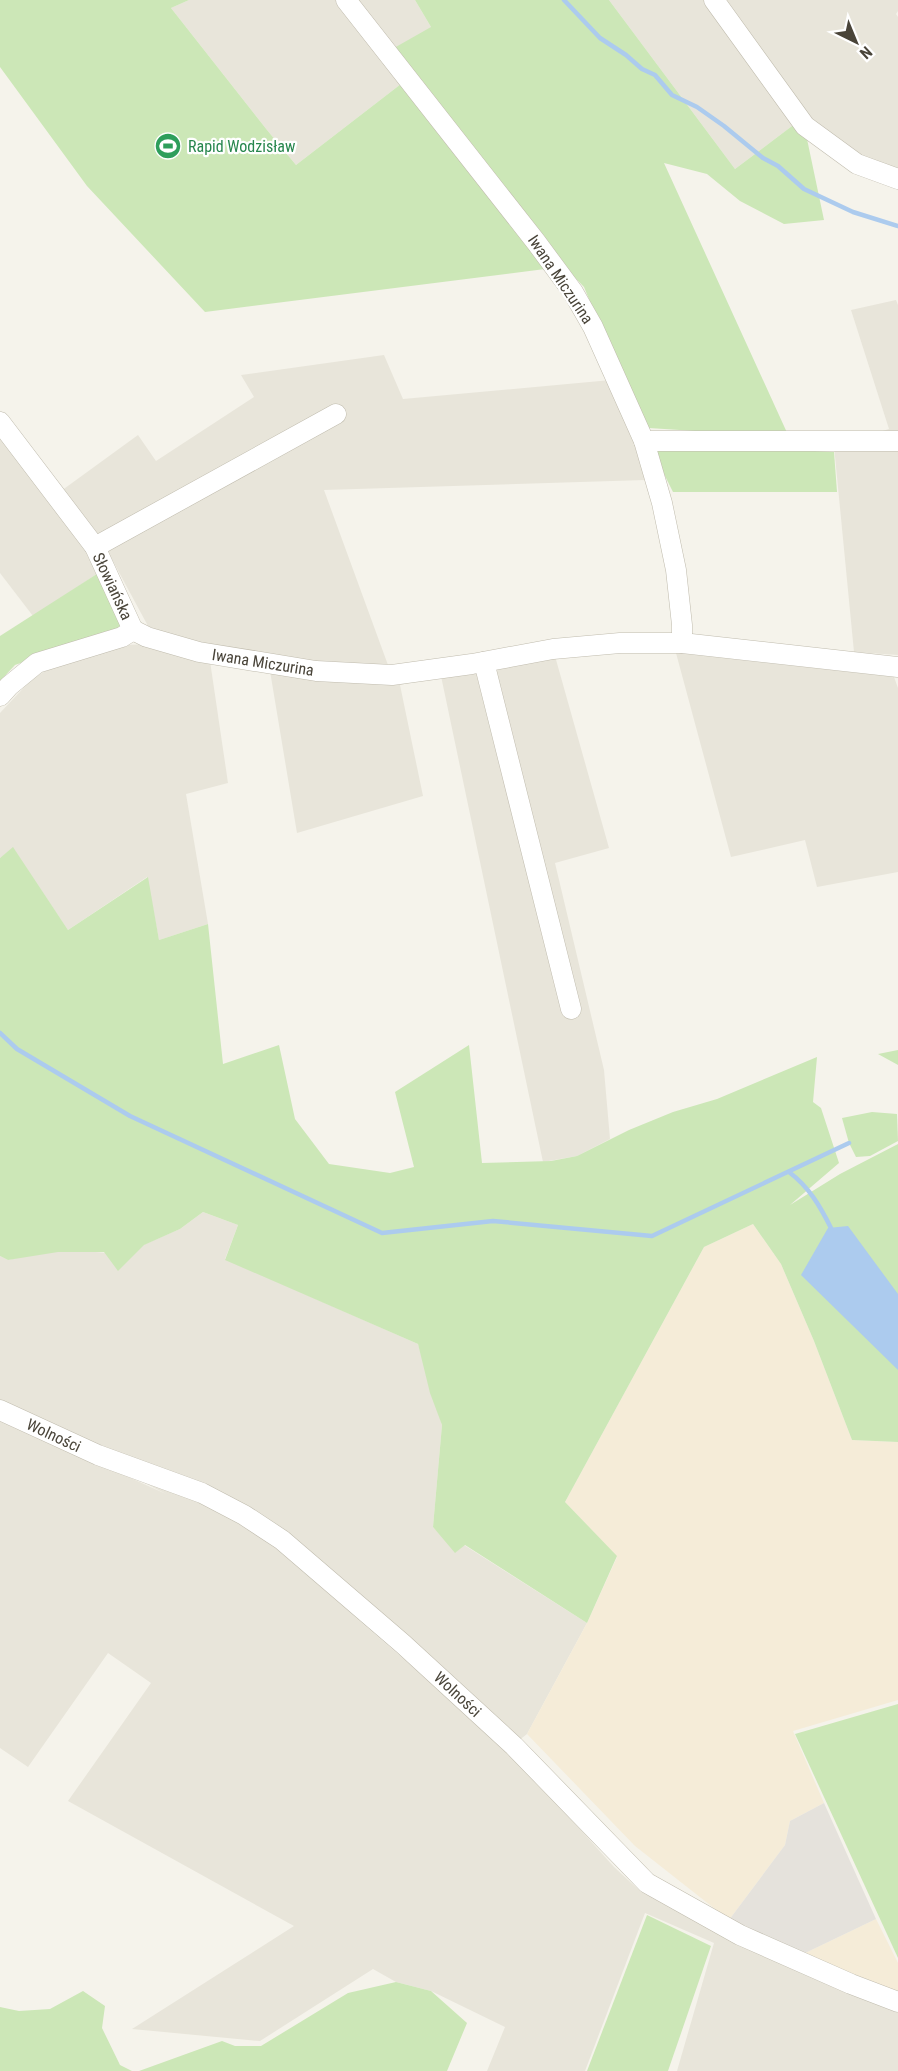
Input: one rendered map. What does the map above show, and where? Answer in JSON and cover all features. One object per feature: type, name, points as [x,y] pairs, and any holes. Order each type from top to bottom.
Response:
[{"type":"street","name":"Iwana Miczurina","points":[[346,0],[536,242],[573,292],[593,327],[644,441],[662,503],[676,570],[682,643]]},
{"type":"street","points":[[714,0],[805,126],[857,164],[898,179]]},
{"type":"street","points":[[95,547],[336,414]]},
{"type":"street","name":"Słowiańska","points":[[0,422],[95,547],[133,630],[122,637],[37,663],[0,696]]},
{"type":"street","points":[[644,441],[898,441]]},
{"type":"street","name":"Iwana Miczurina","points":[[133,630],[147,637],[199,652],[316,671],[392,675],[484,662],[553,649],[620,643],[682,643],[898,667]]},
{"type":"street","points":[[484,662],[571,1009]]},
{"type":"street","name":"Wolności","points":[[0,1410],[98,1455],[202,1493],[244,1515],[282,1540],[411,1652],[514,1746],[647,1882],[740,1935],[898,2002]]},
{"type":"shaded area","points":[[189,0],[415,0],[431,27],[414,74],[296,165],[171,8]]},
{"type":"shaded area","points":[[609,0],[898,0],[896,14],[898,17],[898,184],[796,123],[735,169]]},
{"type":"shaded area","points":[[896,300],[898,305],[898,655],[854,652],[834,446],[889,429],[851,310]]},
{"type":"shaded area","points":[[384,355],[403,399],[611,380],[627,417],[645,480],[324,490],[388,665],[553,649],[609,848],[555,863],[604,1070],[610,1139],[577,1156],[543,1162],[441,676],[400,685],[423,796],[297,833],[268,659],[204,652],[148,626],[101,539],[61,491],[138,435],[156,461],[254,397],[241,375]]},
{"type":"shaded area","points":[[0,435],[46,493],[100,572],[33,616],[0,573]]},
{"type":"shaded area","points":[[153,644],[210,661],[228,783],[186,794],[208,924],[159,940],[147,877],[68,930],[13,848],[0,858],[0,713],[32,679],[52,667],[122,645]]},
{"type":"shaded area","points":[[676,653],[894,677],[898,688],[898,872],[817,887],[805,840],[731,857]]},
{"type":"shaded area","points":[[203,1212],[238,1225],[225,1259],[418,1344],[442,1425],[433,1527],[456,1552],[464,1545],[587,1623],[527,1734],[508,1749],[614,1867],[641,1892],[898,2013],[898,2071],[677,2071],[714,1943],[645,1913],[585,2071],[487,2071],[505,2027],[431,1991],[396,1982],[373,1969],[260,2041],[132,2029],[294,1926],[68,1801],[151,1683],[108,1653],[28,1767],[0,1748],[0,1419],[166,1494],[0,1408],[0,1256],[8,1260],[56,1249],[122,1254],[180,1229]],"holes":[[[347,1610],[491,1731],[502,1744]]]},
{"type":"shaded area","points":[[753,1224],[781,1264],[852,1440],[898,1442],[898,1700],[793,1731],[824,1803],[790,1821],[785,1845],[729,1920],[635,1846],[527,1734],[587,1623],[617,1557],[565,1502],[704,1247]]},
{"type":"shaded area","points":[[824,1803],[876,1919],[801,1955],[729,1920],[785,1845],[790,1821]]},
{"type":"shaded area","points":[[876,1919],[898,1963],[898,1995],[801,1955]]},
{"type":"green space","name":"Rapid Wodzisław","points":[[0,0],[189,0],[171,8],[296,165],[401,84],[545,269],[205,312],[87,186],[0,67]]},
{"type":"green space","points":[[415,0],[609,0],[735,169],[796,123],[807,139],[824,220],[784,224],[740,201],[707,174],[664,163],[789,437],[649,428],[640,423],[584,287],[558,260],[394,48],[431,27]]},
{"type":"green space","points":[[661,443],[834,452],[837,492],[673,492],[654,454]]},
{"type":"green space","points":[[100,572],[125,626],[15,665],[0,681],[0,636]]},
{"type":"green space","points":[[13,847],[68,930],[148,877],[159,940],[208,924],[223,1064],[279,1045],[295,1119],[329,1164],[390,1173],[414,1167],[395,1092],[469,1045],[482,1163],[551,1161],[577,1156],[629,1130],[673,1112],[717,1099],[817,1057],[813,1102],[821,1108],[839,1163],[790,1205],[840,1174],[898,1144],[898,1442],[852,1440],[781,1264],[753,1224],[704,1247],[565,1502],[617,1556],[587,1623],[465,1545],[455,1553],[433,1527],[442,1425],[430,1393],[418,1344],[225,1260],[238,1225],[203,1212],[180,1229],[144,1245],[118,1271],[104,1252],[58,1252],[8,1260],[0,1256],[0,858]]},
{"type":"green space","points":[[898,1050],[898,1065],[878,1054]]},
{"type":"green space","points":[[872,1112],[897,1114],[898,1141],[870,1156],[856,1157],[849,1143],[842,1118]]},
{"type":"green space","points":[[898,1704],[898,1958],[795,1734]]},
{"type":"green space","points":[[647,1915],[711,1946],[668,2071],[587,2071]]},
{"type":"green space","points":[[396,1982],[431,1991],[467,2023],[447,2071],[139,2071],[222,2041],[235,2046],[261,2046],[348,1993]]},
{"type":"green space","points":[[83,1991],[105,2006],[102,2028],[120,2065],[132,2071],[0,2071],[0,2007],[19,2011],[50,2009]]},
{"type":"water","points":[[848,1226],[898,1294],[898,1370],[801,1275],[828,1228]]},
{"type":"waterway","points":[[564,0],[600,38],[642,69],[655,75],[672,95],[697,107],[724,126],[763,158],[778,166],[804,189],[853,212],[898,226]]},
{"type":"waterway","points":[[0,1033],[17,1049],[130,1116],[382,1233],[493,1221],[652,1236],[849,1143]]},
{"type":"waterway","points":[[789,1172],[813,1197],[831,1228]]},
{"type":"place","name":"Rapid Wodzisław","points":[[168,146]]}]
